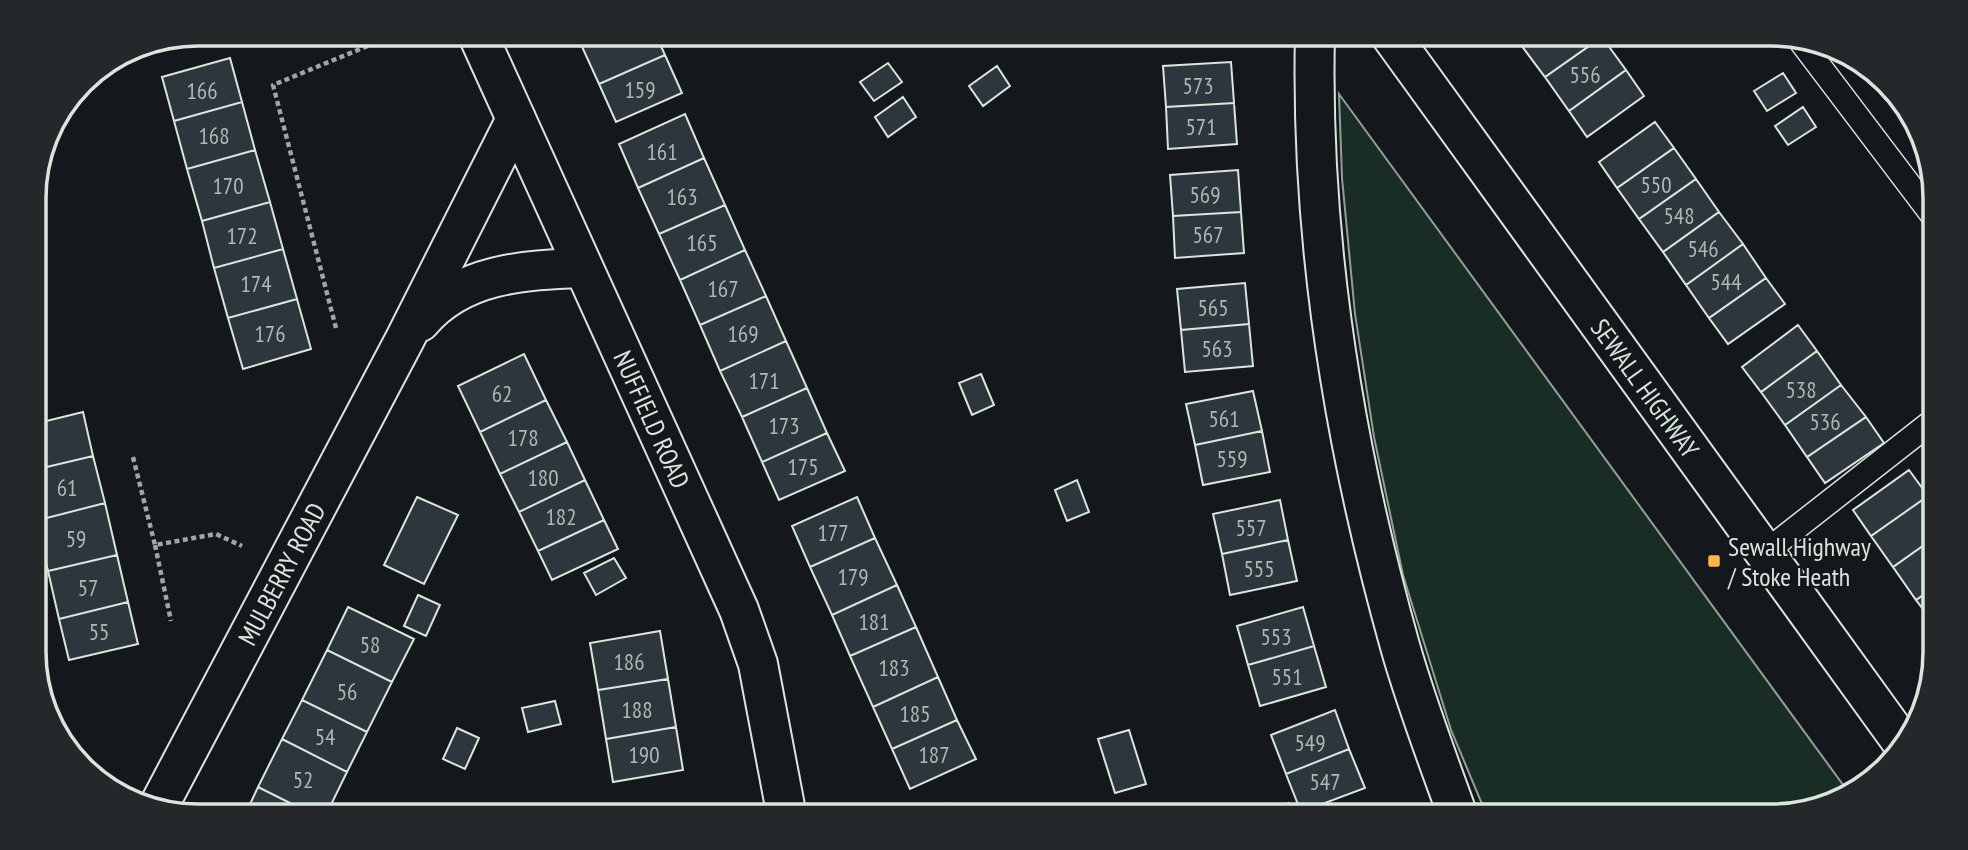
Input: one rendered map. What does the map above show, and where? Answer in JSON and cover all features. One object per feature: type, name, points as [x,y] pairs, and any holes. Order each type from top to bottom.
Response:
[{"type":"street","name":"NUFFIELD ROAD","points":[[484,46],[739,610],[758,664],[785,804]]},
{"type":"street","points":[[1315,46],[1320,212],[1336,366],[1366,521],[1394,623],[1454,804]]},
{"type":"street","name":"SEWALL HIGHWAY","points":[[1398,46],[1898,736]]},
{"type":"street","name":"MULBERRY ROAD","points":[[162,800],[405,339],[516,119]]},
{"type":"street","name":"MULBERRY ROAD","points":[[405,339],[428,312],[453,293],[482,280],[534,269],[583,268]]},
{"type":"lane","points":[[1808,50],[1923,203]]},
{"type":"lane","points":[[1764,552],[1923,429]]},
{"type":"path","points":[[336,328],[273,85],[368,46]]},
{"type":"path","points":[[133,457],[171,621]]},
{"type":"path","points":[[155,545],[216,534],[284,566]]},
{"type":"green space","points":[[1339,94],[1844,786],[1800,802],[1781,804],[1482,804],[1451,730],[1403,575],[1374,437],[1355,314],[1342,178]]},
{"type":"building","points":[[582,46],[661,46],[665,55],[599,84]]},
{"type":"building","points":[[1522,46],[1589,46],[1545,77]]},
{"type":"building","points":[[1589,46],[1609,46],[1626,70],[1569,111],[1545,77]]},
{"type":"building","points":[[665,55],[682,93],[616,122],[599,84]]},
{"type":"building","points":[[230,58],[242,102],[174,121],[162,77]]},
{"type":"building","points":[[1231,62],[1234,103],[1166,107],[1163,66]]},
{"type":"building","points":[[888,63],[902,82],[874,101],[860,82]]},
{"type":"building","points":[[997,66],[1010,86],[983,106],[969,86]]},
{"type":"building","points":[[1626,70],[1644,96],[1587,137],[1569,111]]},
{"type":"building","points":[[1783,73],[1796,93],[1767,111],[1754,91]]},
{"type":"building","points":[[903,97],[916,117],[888,137],[875,117]]},
{"type":"building","points":[[242,102],[255,150],[187,169],[174,121]]},
{"type":"building","points":[[1234,103],[1237,144],[1168,149],[1166,107]]},
{"type":"building","points":[[1803,107],[1816,127],[1788,145],[1775,126]]},
{"type":"building","points":[[685,114],[704,158],[638,188],[619,144]]},
{"type":"building","points":[[1655,122],[1674,148],[1617,188],[1599,162]]},
{"type":"building","points":[[1674,148],[1696,179],[1639,219],[1617,188]]},
{"type":"building","points":[[255,150],[270,202],[202,221],[187,169]]},
{"type":"building","points":[[704,158],[725,205],[659,234],[638,188]]},
{"type":"building","points":[[1238,170],[1241,212],[1173,216],[1170,175]]},
{"type":"building","points":[[1696,179],[1719,212],[1663,252],[1639,219]]},
{"type":"building","points":[[270,202],[283,249],[214,268],[202,221]]},
{"type":"building","points":[[725,205],[745,250],[680,280],[659,234]]},
{"type":"building","points":[[1241,212],[1244,253],[1175,258],[1173,216]]},
{"type":"building","points":[[1719,212],[1743,244],[1686,285],[1663,252]]},
{"type":"building","points":[[1743,244],[1766,278],[1709,318],[1686,285]]},
{"type":"building","points":[[283,249],[297,299],[228,318],[214,268]]},
{"type":"building","points":[[745,250],[766,296],[700,325],[680,280]]},
{"type":"building","points":[[1766,278],[1785,304],[1728,344],[1709,318]]},
{"type":"building","points":[[1245,283],[1249,324],[1181,330],[1177,289]]},
{"type":"building","points":[[766,296],[786,341],[720,371],[700,325]]},
{"type":"building","points":[[297,299],[311,349],[243,369],[228,318]]},
{"type":"building","points":[[1249,324],[1253,366],[1185,372],[1181,330]]},
{"type":"building","points":[[1798,325],[1817,351],[1761,392],[1742,367]]},
{"type":"building","points":[[786,341],[807,388],[742,417],[720,371]]},
{"type":"building","points":[[1817,351],[1841,385],[1785,425],[1761,392]]},
{"type":"building","points":[[524,354],[546,400],[480,432],[458,386]]},
{"type":"building","points":[[981,374],[994,405],[972,415],[959,383]]},
{"type":"building","points":[[1841,385],[1866,417],[1807,457],[1785,425]]},
{"type":"building","points":[[807,388],[827,433],[762,462],[742,417]]},
{"type":"building","points":[[1253,391],[1262,431],[1195,445],[1186,404]]},
{"type":"building","points":[[546,400],[567,442],[500,474],[480,432]]},
{"type":"building","points":[[83,412],[93,456],[46,467],[46,421]]},
{"type":"building","points":[[1866,417],[1884,443],[1825,483],[1807,457]]},
{"type":"building","points":[[1262,431],[1270,472],[1203,485],[1195,445]]},
{"type":"building","points":[[827,433],[845,471],[779,500],[762,462]]},
{"type":"building","points":[[567,442],[585,480],[519,512],[500,474]]},
{"type":"building","points":[[93,456],[105,503],[46,518],[46,467]]},
{"type":"building","points":[[1909,470],[1923,489],[1923,500],[1871,536],[1853,510]]},
{"type":"building","points":[[585,480],[604,520],[538,551],[519,512]]},
{"type":"building","points":[[1077,480],[1089,512],[1067,521],[1055,490]]},
{"type":"building","points":[[417,497],[458,515],[424,584],[384,565]]},
{"type":"building","points":[[857,497],[875,538],[810,567],[792,526]]},
{"type":"building","points":[[1280,500],[1288,540],[1222,554],[1213,514]]},
{"type":"building","points":[[1923,500],[1923,546],[1893,567],[1871,536]]},
{"type":"building","points":[[105,503],[117,555],[48,571],[46,518]]},
{"type":"building","points":[[604,520],[618,549],[552,580],[538,551]]},
{"type":"building","points":[[875,538],[897,585],[832,615],[810,567]]},
{"type":"building","points":[[1288,540],[1297,581],[1230,595],[1222,554]]},
{"type":"building","points":[[1923,546],[1923,595],[1916,600],[1893,567]]},
{"type":"building","points":[[117,555],[128,602],[59,619],[48,571]]},
{"type":"building","points":[[614,558],[626,578],[596,595],[584,573]]},
{"type":"building","points":[[897,585],[916,627],[850,656],[832,615]]},
{"type":"building","points":[[418,595],[440,605],[426,636],[404,626]]},
{"type":"building","points":[[1923,595],[1923,609],[1916,600]]},
{"type":"building","points":[[128,602],[138,644],[69,660],[59,619]]},
{"type":"building","points":[[348,607],[414,639],[392,682],[327,650]]},
{"type":"building","points":[[1303,607],[1314,646],[1248,665],[1237,626]]},
{"type":"building","points":[[916,627],[938,677],[873,707],[850,656]]},
{"type":"building","points":[[660,631],[668,679],[598,690],[590,643]]},
{"type":"building","points":[[1314,646],[1326,687],[1260,706],[1248,665]]},
{"type":"building","points":[[327,650],[392,682],[367,732],[302,700]]},
{"type":"building","points":[[938,677],[957,720],[892,749],[873,707]]},
{"type":"building","points":[[668,679],[676,727],[606,739],[598,690]]},
{"type":"building","points":[[302,700],[367,732],[347,772],[282,739]]},
{"type":"building","points":[[555,701],[561,724],[528,732],[522,708]]},
{"type":"building","points":[[1335,710],[1349,749],[1286,774],[1271,735]]},
{"type":"building","points":[[957,720],[976,759],[910,789],[892,749]]},
{"type":"building","points":[[676,727],[683,770],[613,782],[606,739]]},
{"type":"building","points":[[457,728],[479,738],[465,769],[443,759]]},
{"type":"building","points":[[1129,730],[1146,784],[1115,793],[1098,739]]},
{"type":"building","points":[[282,739],[347,772],[331,804],[292,804],[258,787]]},
{"type":"building","points":[[1349,749],[1365,788],[1322,804],[1298,804],[1286,774]]},
{"type":"building","points":[[258,787],[292,804],[250,804]]},
{"type":"place","name":"Sewall Highway / Stoke Heath","points":[[1714,561]]}]
